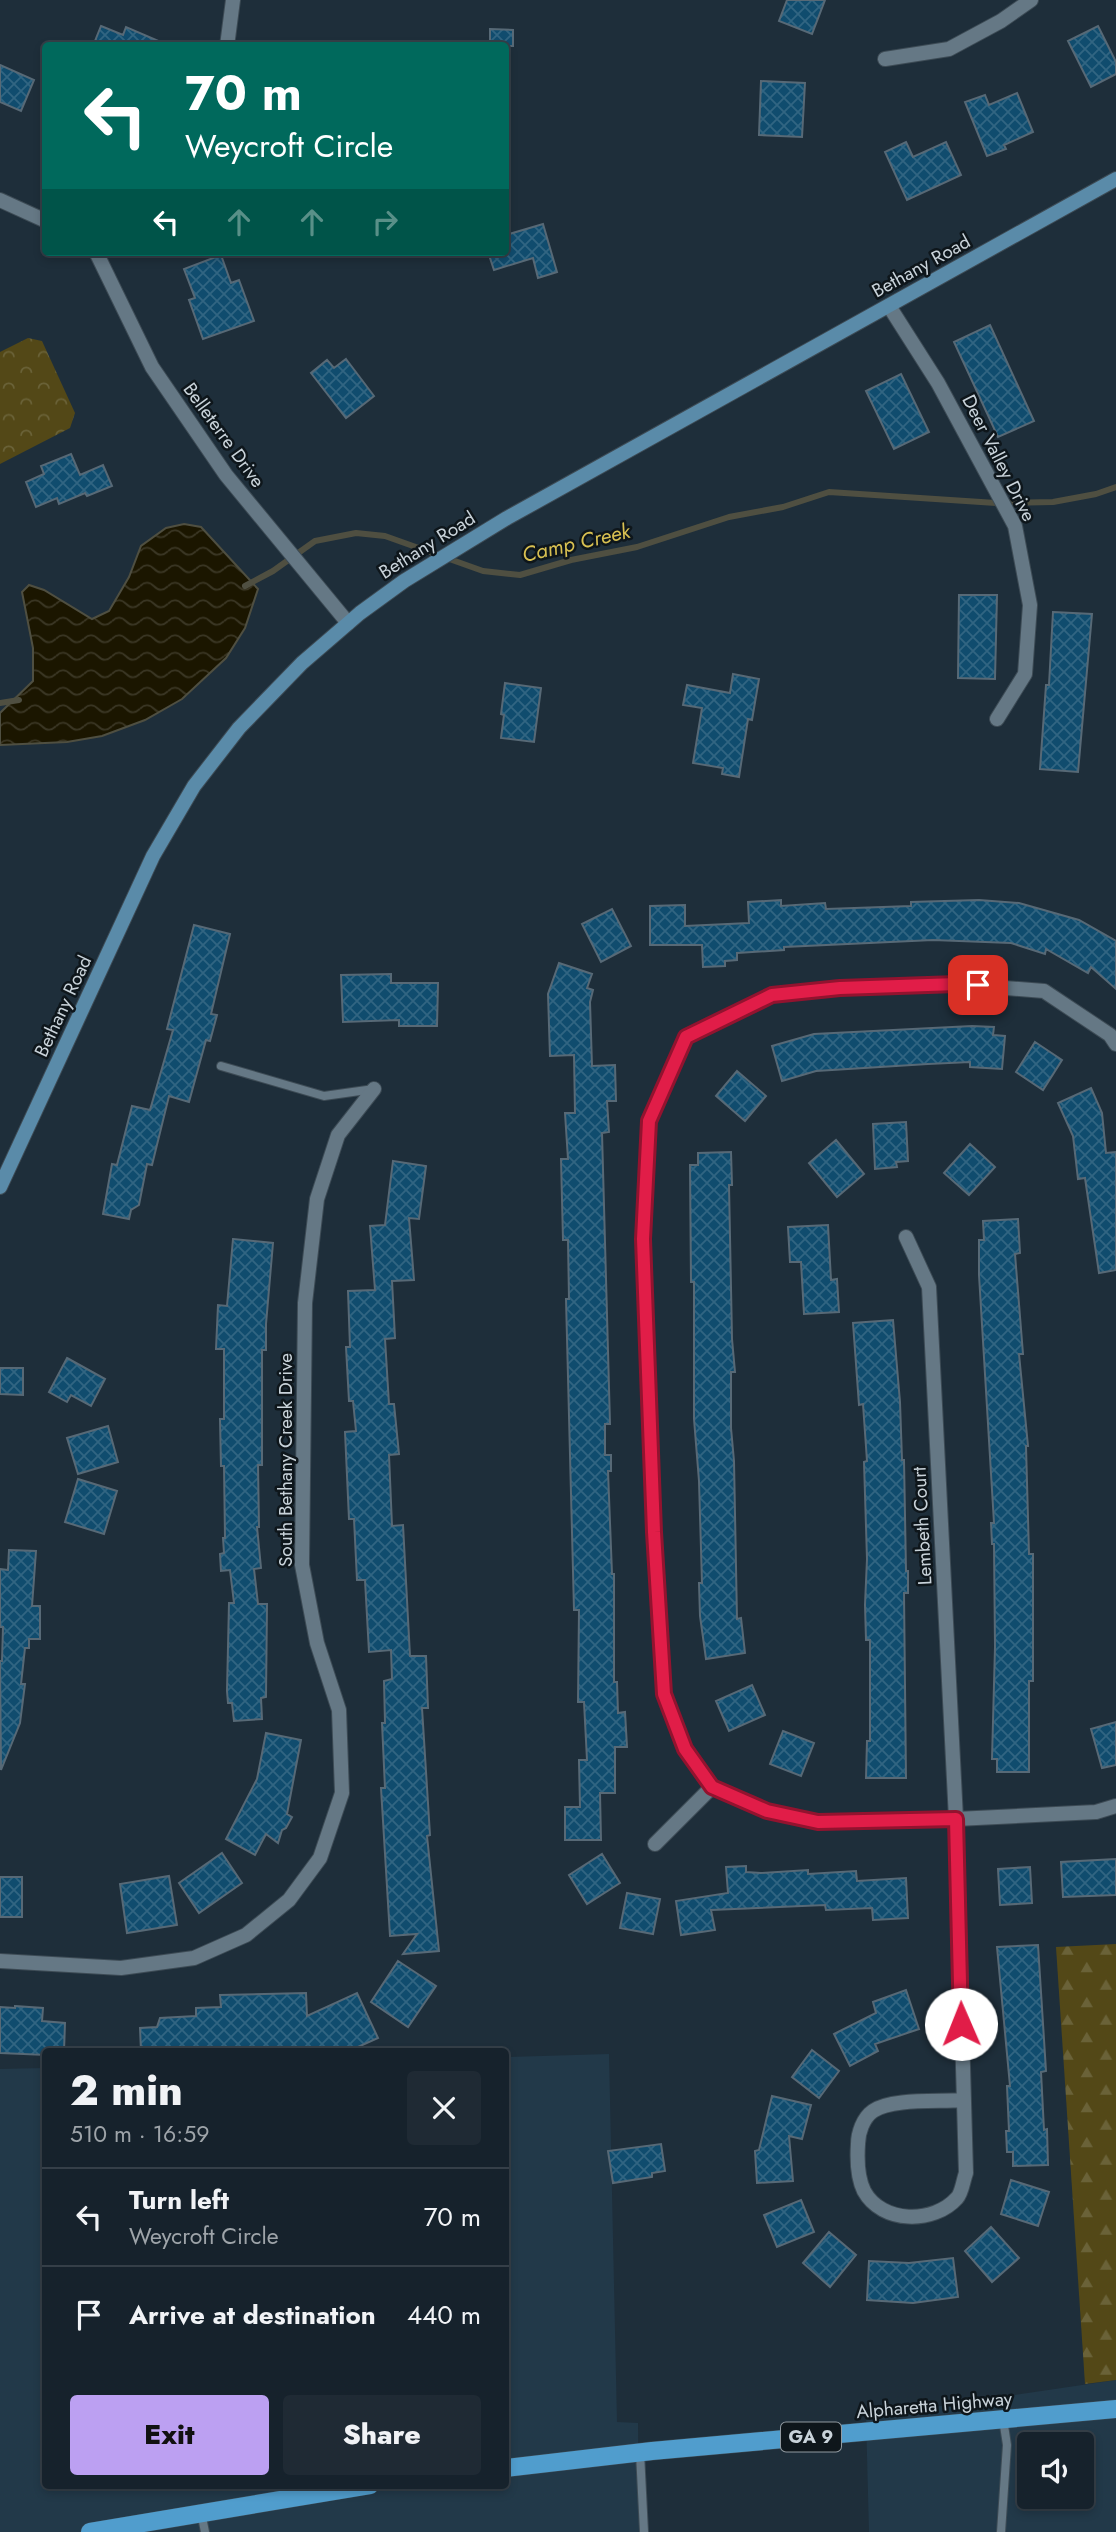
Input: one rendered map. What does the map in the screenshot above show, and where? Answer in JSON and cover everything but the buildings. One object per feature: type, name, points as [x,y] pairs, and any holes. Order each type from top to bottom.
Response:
[{"type":"main road","name":"Alpharetta Highway","points":[[509,2468],[1116,2409]]},
{"type":"main road","points":[[90,2532],[345,2489]]},
{"type":"street","points":[[228,42],[233,0]]},
{"type":"street","points":[[885,59],[949,49],[1001,21],[1031,0]]},
{"type":"street","name":"Bethany Road","points":[[0,1187],[153,856],[194,786],[239,728],[302,663],[348,623],[404,581],[507,517],[1116,179]]},
{"type":"street","points":[[0,200],[42,219]]},
{"type":"street","name":"Belleterre Drive","points":[[98,256],[159,378],[226,475],[348,623]]},
{"type":"street","name":"Deer Valley Drive","points":[[889,306],[938,383],[1015,526],[1030,605],[1025,674],[997,719]]},
{"type":"street","points":[[1116,1044],[1110,1035],[1044,991],[957,984],[840,988],[772,995],[686,1037],[649,1121],[643,1239],[654,1532],[664,1694],[685,1749],[712,1787],[767,1811],[818,1822],[1096,1812],[1116,1806]]},
{"type":"street","name":"South Bethany Creek Drive","points":[[0,1962],[121,1968],[194,1958],[246,1935],[289,1900],[320,1858],[342,1793],[339,1710],[317,1643],[302,1565],[305,1303],[317,1199],[338,1135],[374,1089]]},
{"type":"street","name":"Lembeth Court","points":[[906,1237],[929,1287],[956,1819],[962,2100]]},
{"type":"street","points":[[655,1844],[712,1787]]},
{"type":"street","points":[[962,2100],[966,2173],[958,2197],[935,2214],[906,2217],[880,2209],[864,2191],[857,2163],[858,2132],[871,2112],[887,2105],[962,2100]]},
{"type":"lane","points":[[221,1066],[324,1096],[374,1089]]},
{"type":"lane","points":[[1001,2532],[1007,2445],[1003,2420]]},
{"type":"lane","points":[[640,2453],[643,2532]]},
{"type":"lane","points":[[201,2512],[205,2532]]},
{"type":"shaded area","points":[[609,2054],[617,2422],[638,2423],[639,2532],[0,2532],[0,2069],[42,2068],[42,2489],[509,2489],[509,2057]]},
{"type":"shaded area","points":[[1116,2380],[1116,2532],[869,2532],[866,2417]]},
{"type":"green space","points":[[28,338],[42,341],[75,413],[70,428],[0,464],[0,352]]},
{"type":"green space","points":[[1116,1944],[1116,2380],[1085,2384],[1056,1947]]},
{"type":"water","points":[[184,524],[201,527],[258,589],[245,628],[226,658],[182,699],[145,720],[102,736],[67,742],[0,745],[0,713],[33,681],[33,648],[22,592],[29,585],[44,590],[92,619],[109,611],[129,577],[141,546],[166,528]]},
{"type":"waterway","name":"Camp Creek","points":[[245,586],[273,571],[315,541],[356,533],[385,536],[483,571],[520,575],[571,560],[637,547],[729,517],[783,507],[829,492],[996,503],[1053,502],[1096,494],[1116,487]]},
{"type":"waterway","name":"Camp Creek","points":[[0,703],[19,700]]},
{"type":"route","points":[[961,2024],[956,1819],[818,1822],[767,1811],[712,1787],[685,1749],[664,1694],[654,1532],[643,1239],[649,1121],[686,1037],[772,995],[840,988],[978,985]]}]
